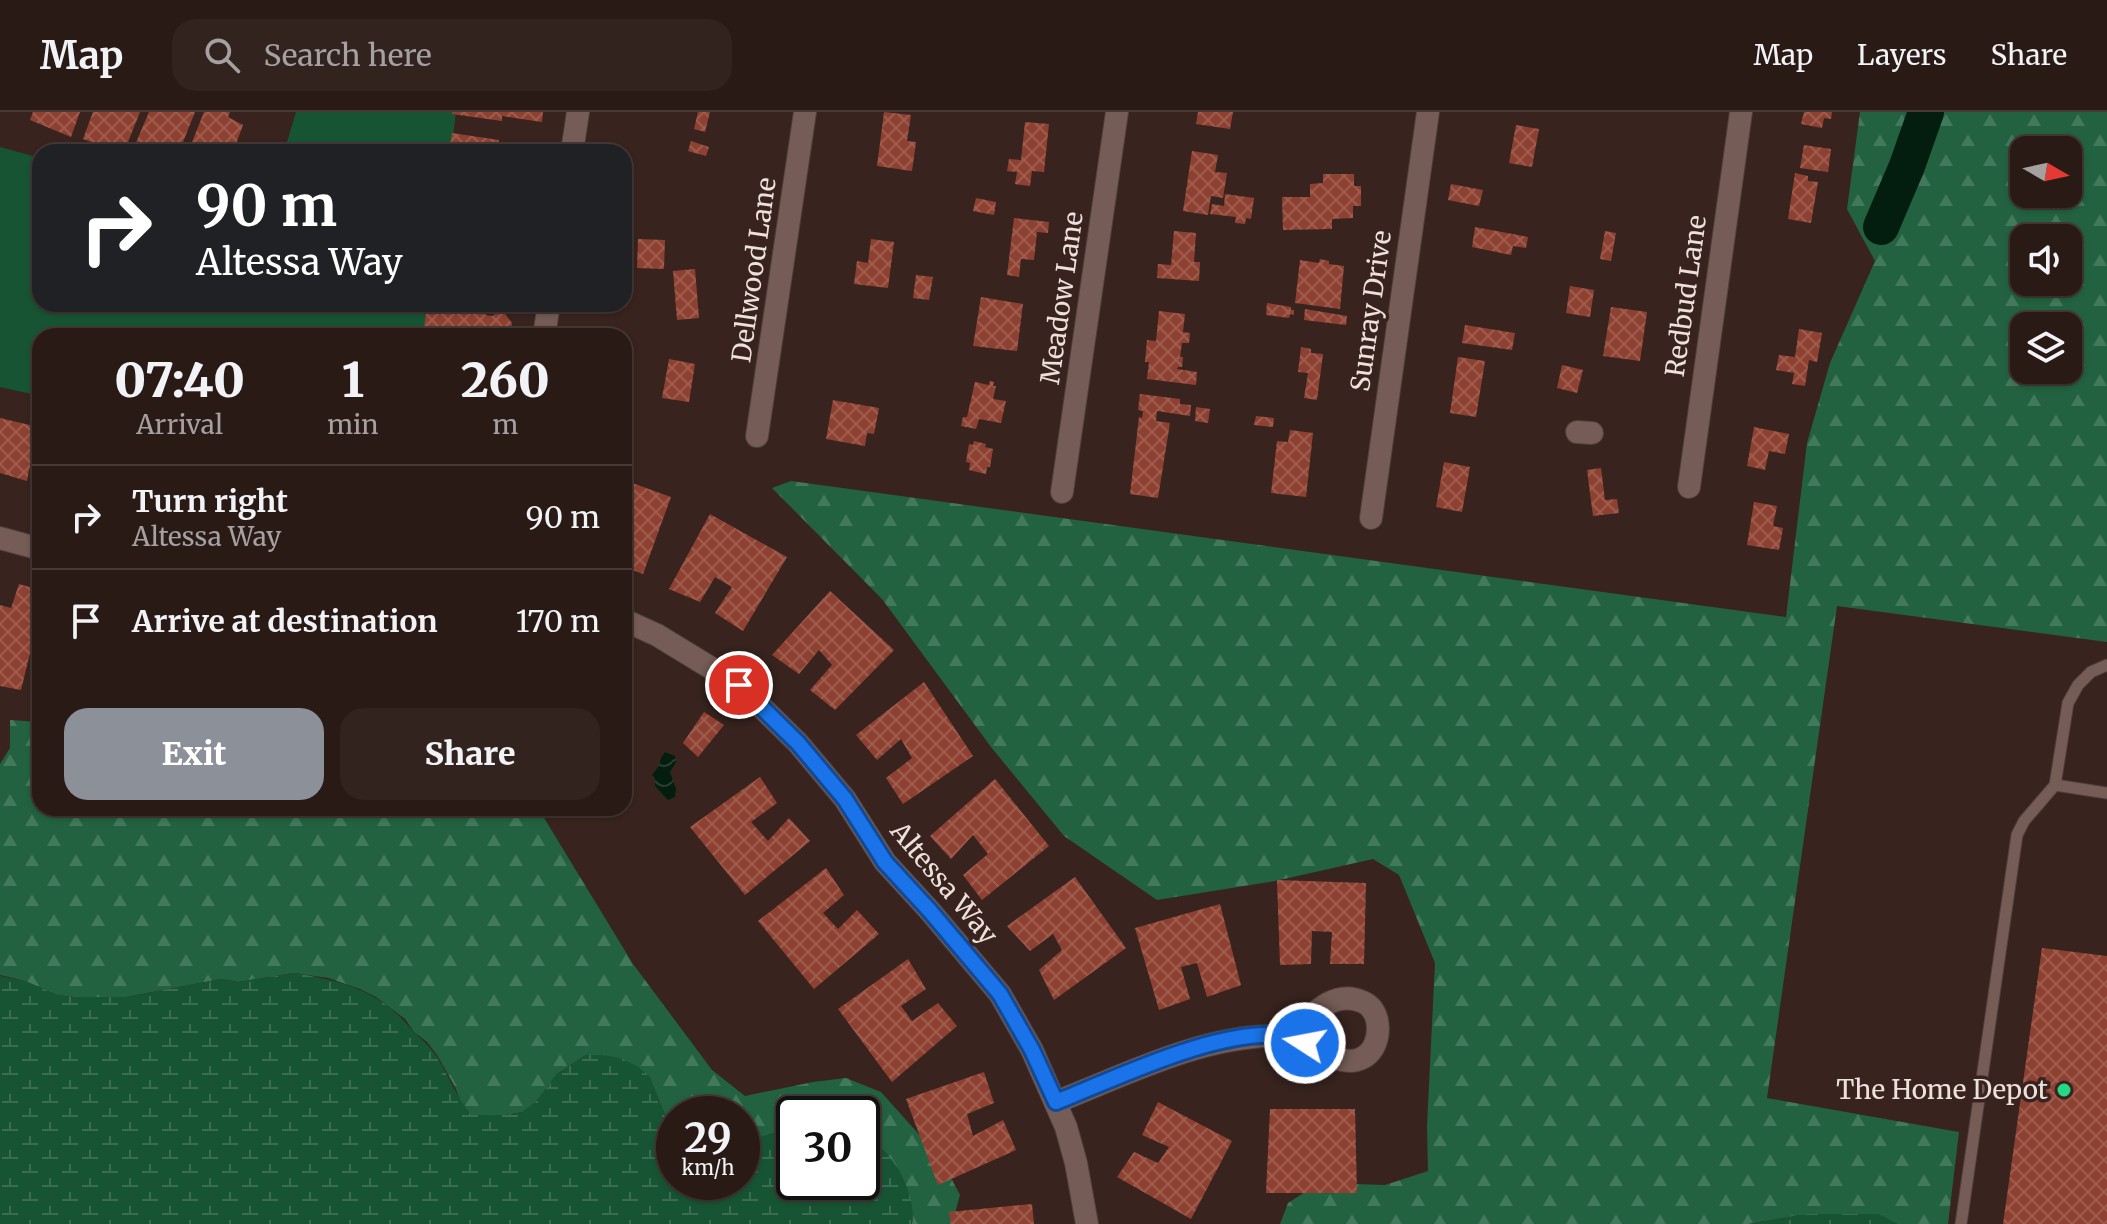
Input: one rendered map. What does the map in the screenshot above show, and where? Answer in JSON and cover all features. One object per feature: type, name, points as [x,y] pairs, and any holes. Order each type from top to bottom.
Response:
[{"type":"street","points":[[573,144],[578,112]]},
{"type":"street","name":"Dellwood Lane","points":[[757,436],[805,112]]},
{"type":"street","name":"Meadow Lane","points":[[1062,492],[1117,112]]},
{"type":"street","name":"Sunray Drive","points":[[1371,518],[1428,112]]},
{"type":"street","name":"Redbud Lane","points":[[1689,487],[1741,112]]},
{"type":"street","points":[[0,538],[32,547]]},
{"type":"street","name":"Altessa Way","points":[[632,624],[657,635],[739,685],[798,743],[845,799],[885,862],[1000,994],[1032,1050],[1066,1127],[1087,1224]]},
{"type":"street","points":[[1056,1102],[1200,1046],[1252,1036],[1291,1036]]},
{"type":"lane","points":[[1961,1224],[2017,835],[2024,821],[2055,785],[2068,703],[2078,685],[2091,672],[2107,665]]},
{"type":"lane","points":[[2055,785],[2107,793]]},
{"type":"green space","points":[[296,112],[456,112],[452,144],[286,144]]},
{"type":"green space","points":[[1860,112],[2107,112],[2107,642],[1837,606],[1767,1098],[1959,1132],[1948,1224],[1897,1224],[1878,1214],[1807,1214],[1748,1224],[1280,1224],[1288,1203],[1319,1183],[1385,1185],[1428,1171],[1427,1126],[1435,963],[1399,875],[1373,859],[1275,881],[1157,900],[1064,836],[991,747],[882,599],[772,488],[791,481],[1786,617],[1807,443],[1830,363],[1875,261],[1847,209]]},
{"type":"green space","points":[[0,147],[32,156],[32,312],[430,312],[428,328],[32,328],[32,394],[0,387]]},
{"type":"green space","points":[[10,720],[32,721],[32,816],[543,816],[633,964],[712,1070],[745,1096],[657,1096],[649,1076],[586,1055],[557,1074],[536,1102],[523,1112],[471,1115],[437,1055],[405,1019],[376,997],[328,978],[294,973],[238,982],[221,979],[126,997],[74,997],[57,995],[25,981],[0,975],[0,764],[10,748]]},
{"type":"green space","points":[[294,973],[344,984],[373,996],[400,1016],[434,1053],[471,1115],[523,1112],[536,1102],[557,1074],[586,1055],[620,1058],[637,1066],[649,1076],[657,1096],[656,1200],[760,1200],[760,1137],[776,1132],[776,1200],[880,1200],[880,1148],[897,1168],[910,1195],[912,1224],[0,1224],[0,976],[25,981],[57,995],[74,997],[126,997],[221,979],[238,982]]},
{"type":"green space","points":[[846,1078],[881,1092],[941,1159],[960,1195],[952,1224],[912,1224],[909,1195],[902,1177],[880,1148],[880,1096],[776,1096],[776,1132],[760,1138],[760,1096],[745,1096]]},
{"type":"green space","points":[[1807,1214],[1878,1214],[1897,1224],[1748,1224]]},
{"type":"water","points":[[665,752],[675,756],[676,762],[670,772],[676,789],[675,797],[668,800],[655,786],[652,775]]},
{"type":"building","points":[[33,112],[80,112],[71,137],[30,120]]},
{"type":"building","points":[[93,112],[140,112],[127,144],[96,144],[83,139]]},
{"type":"building","points":[[149,112],[195,112],[182,144],[135,144]]},
{"type":"building","points":[[204,112],[230,112],[228,117],[243,125],[236,144],[191,144]]},
{"type":"building","points":[[452,112],[543,112],[542,122],[502,116],[502,121]]},
{"type":"building","points":[[698,112],[710,112],[705,132],[694,129]]},
{"type":"building","points":[[884,112],[911,115],[907,141],[916,142],[912,171],[877,166]]},
{"type":"building","points":[[1198,112],[1233,112],[1230,129],[1196,124]]},
{"type":"building","points":[[1804,112],[1832,112],[1831,119],[1824,118],[1822,128],[1801,124]]},
{"type":"building","points":[[1025,122],[1049,124],[1044,172],[1032,171],[1030,186],[1015,184],[1017,172],[1007,171],[1009,159],[1021,160]]},
{"type":"building","points":[[1516,125],[1539,129],[1532,167],[1509,163]]},
{"type":"building","points":[[452,133],[499,140],[498,144],[450,144]]},
{"type":"building","points":[[691,141],[709,147],[706,156],[688,151]]},
{"type":"building","points":[[1804,145],[1831,149],[1828,172],[1800,168]]},
{"type":"building","points":[[1192,151],[1218,155],[1215,172],[1227,173],[1223,198],[1211,196],[1208,215],[1183,211]]},
{"type":"building","points":[[1795,173],[1808,176],[1808,181],[1818,182],[1811,223],[1788,219]]},
{"type":"building","points":[[1323,174],[1354,174],[1354,186],[1361,186],[1361,206],[1353,206],[1353,218],[1332,219],[1332,229],[1283,230],[1282,197],[1310,197],[1310,184],[1323,183]]},
{"type":"building","points":[[1451,184],[1483,190],[1479,206],[1448,200]]},
{"type":"building","points":[[1225,194],[1254,198],[1251,219],[1246,218],[1245,224],[1235,223],[1236,217],[1210,214],[1212,204],[1224,206]]},
{"type":"building","points":[[976,198],[996,202],[994,215],[973,211]]},
{"type":"building","points":[[1014,218],[1049,222],[1048,233],[1037,232],[1034,260],[1021,259],[1019,277],[1007,275]]},
{"type":"building","points":[[1475,227],[1528,237],[1526,248],[1513,246],[1511,255],[1472,247]]},
{"type":"building","points":[[1174,231],[1196,233],[1194,262],[1200,262],[1199,281],[1157,278],[1158,264],[1171,265]]},
{"type":"building","points":[[1605,231],[1616,233],[1611,261],[1600,259]]},
{"type":"building","points":[[638,239],[665,240],[664,269],[637,268]]},
{"type":"building","points":[[871,239],[894,242],[888,288],[854,284],[857,261],[868,263]]},
{"type":"building","points":[[1320,259],[1344,266],[1340,309],[1295,303],[1300,260],[1319,263]]},
{"type":"building","points":[[695,269],[699,318],[677,320],[673,271]]},
{"type":"building","points":[[916,275],[933,277],[929,300],[913,298]]},
{"type":"building","points":[[1570,286],[1594,290],[1590,317],[1566,313]]},
{"type":"building","points":[[981,297],[1023,304],[1017,351],[973,346]]},
{"type":"building","points":[[1267,303],[1291,307],[1294,315],[1290,314],[1289,318],[1266,315]]},
{"type":"building","points":[[1611,307],[1647,312],[1640,361],[1603,356]]},
{"type":"building","points":[[1305,309],[1347,316],[1346,325],[1304,320]]},
{"type":"building","points":[[1159,311],[1185,314],[1183,332],[1190,333],[1189,343],[1182,343],[1182,367],[1177,369],[1197,372],[1196,385],[1147,379],[1147,340],[1156,341]]},
{"type":"building","points":[[426,312],[505,314],[512,323],[511,328],[424,328]]},
{"type":"building","points":[[1465,325],[1515,333],[1512,350],[1462,343]]},
{"type":"building","points":[[1799,329],[1822,333],[1817,362],[1809,360],[1805,386],[1792,384],[1794,373],[1776,370],[1779,355],[1795,357]]},
{"type":"building","points":[[1301,347],[1311,349],[1311,353],[1323,354],[1317,400],[1304,398],[1308,373],[1298,372]]},
{"type":"building","points":[[1458,357],[1485,361],[1476,417],[1450,413]]},
{"type":"building","points":[[669,359],[695,364],[689,402],[662,398]]},
{"type":"building","points":[[1562,365],[1583,370],[1577,393],[1557,388]]},
{"type":"building","points":[[990,381],[996,386],[993,399],[1006,401],[1001,423],[979,419],[976,429],[961,426],[963,417],[967,417],[975,382],[989,385]]},
{"type":"building","points":[[1140,394],[1180,399],[1180,404],[1191,405],[1190,416],[1157,411],[1156,421],[1170,423],[1158,498],[1130,494],[1139,417],[1142,418],[1143,411],[1138,410]]},
{"type":"building","points":[[833,400],[879,408],[874,434],[867,433],[865,446],[826,439]]},
{"type":"building","points":[[1196,407],[1210,409],[1208,423],[1195,421]]},
{"type":"building","points":[[1256,416],[1274,418],[1273,427],[1254,425]]},
{"type":"building","points":[[0,418],[32,426],[32,456],[27,481],[0,473]]},
{"type":"building","points":[[1754,427],[1789,434],[1785,454],[1769,451],[1765,470],[1747,466]]},
{"type":"building","points":[[1290,430],[1313,433],[1306,497],[1271,493],[1277,441],[1288,442]]},
{"type":"building","points":[[974,441],[993,449],[986,474],[969,470],[970,463],[966,462],[969,444],[973,445]]},
{"type":"building","points":[[1444,462],[1470,467],[1462,512],[1436,507]]},
{"type":"building","points":[[1601,468],[1605,500],[1617,499],[1619,513],[1593,516],[1587,470]]},
{"type":"building","points":[[632,483],[671,497],[643,574],[632,570]]},
{"type":"building","points":[[1754,502],[1777,506],[1773,526],[1783,528],[1779,550],[1747,545]]},
{"type":"building","points":[[710,514],[787,557],[743,631],[715,613],[732,587],[715,577],[700,602],[669,589]]},
{"type":"building","points":[[19,584],[32,588],[32,645],[21,690],[0,686],[0,605],[11,608]]},
{"type":"building","points":[[830,591],[894,650],[835,710],[810,690],[832,665],[819,650],[799,674],[772,655]]},
{"type":"building","points":[[924,682],[973,756],[903,804],[886,778],[912,758],[901,739],[877,760],[856,735]]},
{"type":"building","points":[[704,712],[724,725],[698,757],[683,743]]},
{"type":"building","points":[[760,777],[777,803],[751,822],[768,841],[789,818],[810,841],[745,895],[690,827]]},
{"type":"building","points":[[995,779],[1049,846],[982,900],[963,875],[988,854],[973,835],[951,859],[930,836]]},
{"type":"building","points":[[826,868],[844,895],[823,913],[838,929],[857,910],[879,934],[814,989],[758,921]]},
{"type":"building","points":[[1075,877],[1126,948],[1054,1000],[1039,970],[1062,950],[1053,934],[1030,951],[1007,926]]},
{"type":"building","points":[[1277,880],[1366,883],[1364,964],[1330,964],[1332,932],[1312,931],[1311,964],[1280,965]]},
{"type":"building","points":[[1220,904],[1241,985],[1207,997],[1197,963],[1181,967],[1190,999],[1159,1010],[1135,928]]},
{"type":"building","name":"The Home Depot","points":[[2042,948],[2107,956],[2107,1224],[2003,1224]]},
{"type":"building","points":[[908,959],[926,989],[901,1006],[912,1021],[938,1003],[957,1026],[892,1082],[838,1009]]},
{"type":"building","points":[[984,1072],[994,1103],[967,1114],[973,1136],[1003,1120],[1016,1150],[938,1185],[906,1099]]},
{"type":"building","points":[[1158,1102],[1232,1141],[1191,1219],[1117,1177],[1134,1152],[1158,1163],[1169,1147],[1142,1135]]},
{"type":"building","points":[[1270,1109],[1355,1109],[1357,1193],[1266,1193]]},
{"type":"building","points":[[1032,1204],[1034,1224],[951,1224],[949,1212]]},
{"type":"waterway","points":[[1881,227],[1926,112]]},
{"type":"place","name":"The Home Depot","points":[[2064,1090]]},
{"type":"route","points":[[739,685],[798,743],[845,799],[885,862],[1000,994],[1032,1050],[1056,1102],[1200,1046],[1252,1036],[1291,1036],[1305,1043]]}]
